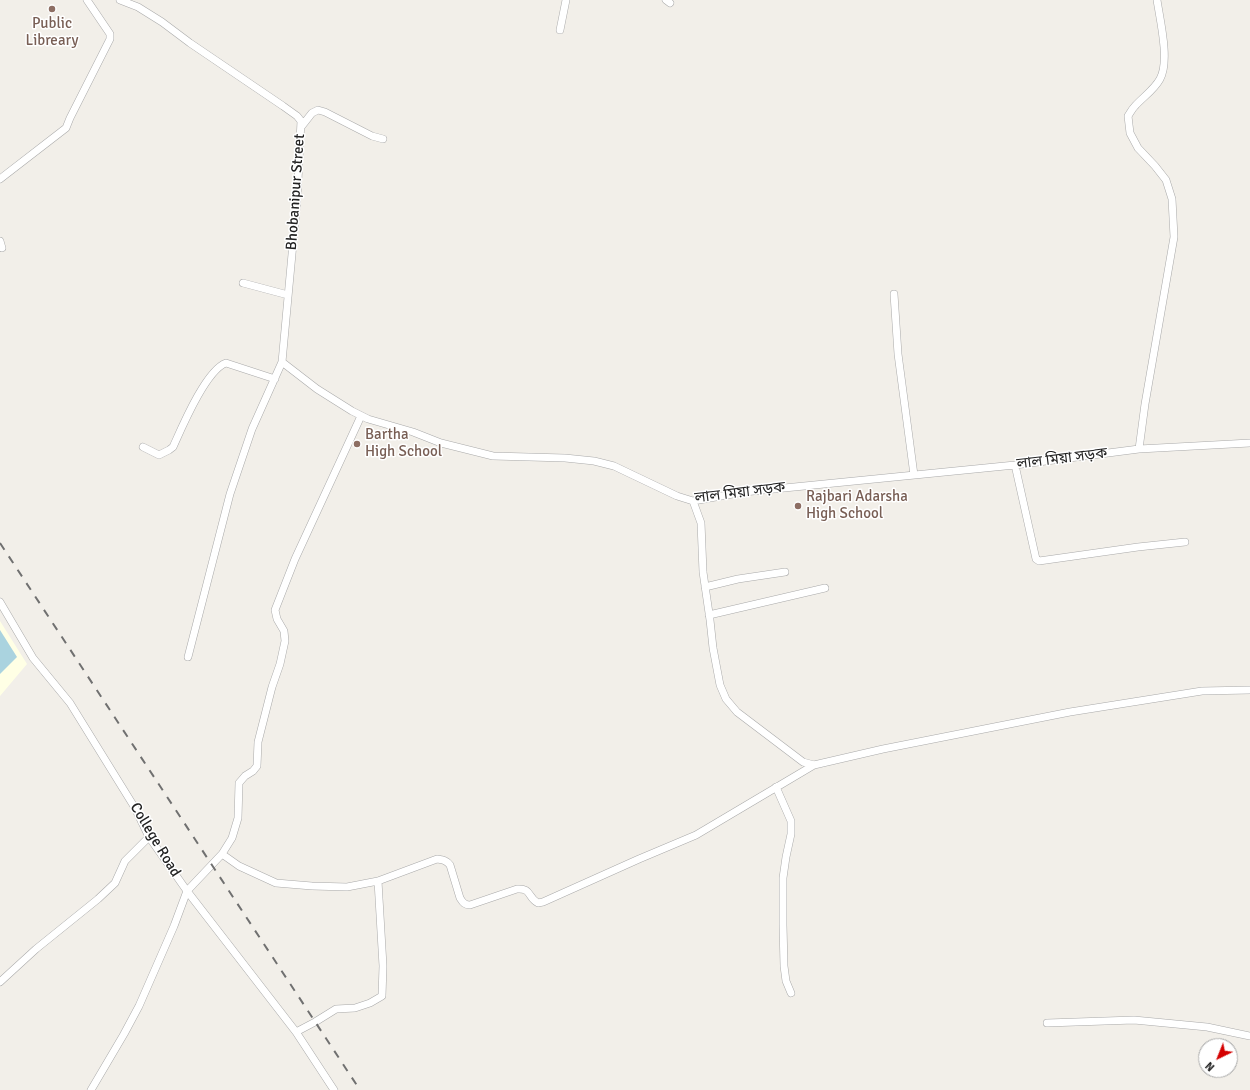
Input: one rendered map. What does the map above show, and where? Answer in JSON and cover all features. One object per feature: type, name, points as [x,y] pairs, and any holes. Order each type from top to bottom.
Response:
[{"type":"street","points":[[0,179],[66,128],[110,39],[110,34],[87,0]]},
{"type":"street","name":"Bhobanipur Street","points":[[121,0],[138,7],[162,22],[190,43],[283,106],[297,116],[301,121],[297,200],[282,362],[252,429],[230,494],[188,657]]},
{"type":"street","points":[[560,30],[566,0]]},
{"type":"street","points":[[1139,450],[1145,404],[1174,236],[1172,199],[1166,180],[1138,148],[1130,133],[1128,116],[1135,106],[1160,79],[1164,66],[1163,42],[1157,0]]},
{"type":"street","points":[[301,127],[312,113],[318,110],[325,112],[372,136],[383,139]]},
{"type":"street","points":[[243,283],[288,295]]},
{"type":"street","points":[[894,294],[898,354],[914,475]]},
{"type":"street","name":"লাল মিয়া সড়ক","points":[[282,362],[317,389],[361,416],[413,432],[441,443],[493,456],[565,458],[594,461],[614,466],[677,496],[693,501],[744,492],[1015,465],[1139,450],[1250,444]]},
{"type":"street","points":[[143,447],[159,455],[173,447],[185,419],[201,390],[221,365],[226,363],[275,379]]},
{"type":"street","points":[[91,1090],[139,1006],[174,926],[187,891],[222,854],[232,838],[238,818],[239,783],[257,766],[258,742],[272,687],[286,641],[284,631],[277,619],[275,610],[295,559],[361,416]]},
{"type":"street","points":[[1015,465],[1036,559],[1038,561],[1185,542]]},
{"type":"street","points":[[693,501],[701,523],[703,572],[710,615],[713,648],[720,685],[726,699],[737,712],[782,747],[803,762],[814,765]]},
{"type":"street","points":[[705,587],[738,579],[785,572]]},
{"type":"street","points":[[710,615],[825,588]]},
{"type":"street","name":"College Road","points":[[0,602],[33,658],[74,709],[135,808],[149,837],[187,891],[296,1032],[334,1090]]},
{"type":"street","points":[[222,854],[240,866],[276,883],[347,887],[378,881],[437,859],[447,861],[450,865],[460,898],[466,905],[517,889],[527,890],[538,903],[544,902],[696,835],[814,765],[890,748],[1070,712],[1202,691],[1250,690]]},
{"type":"street","points":[[776,787],[791,821],[791,834],[783,878],[784,966],[786,981],[791,993]]},
{"type":"street","points":[[0,982],[36,949],[98,899],[114,883],[125,861],[149,837]]},
{"type":"street","points":[[296,1032],[336,1009],[355,1008],[370,1004],[382,996],[383,966],[378,881]]},
{"type":"street","points":[[1047,1023],[1134,1020],[1207,1027],[1250,1036]]},
{"type":"shaded area","points":[[0,621],[27,664],[0,696]]},
{"type":"water","points":[[0,630],[17,657],[0,674]]},
{"type":"railway","points":[[0,543],[360,1090]]},
{"type":"place","name":"Public Libreary","points":[[52,9]]},
{"type":"place","name":"Bartha High School","points":[[357,444]]},
{"type":"place","name":"Rajbari Adarsha High School","points":[[798,506]]}]
